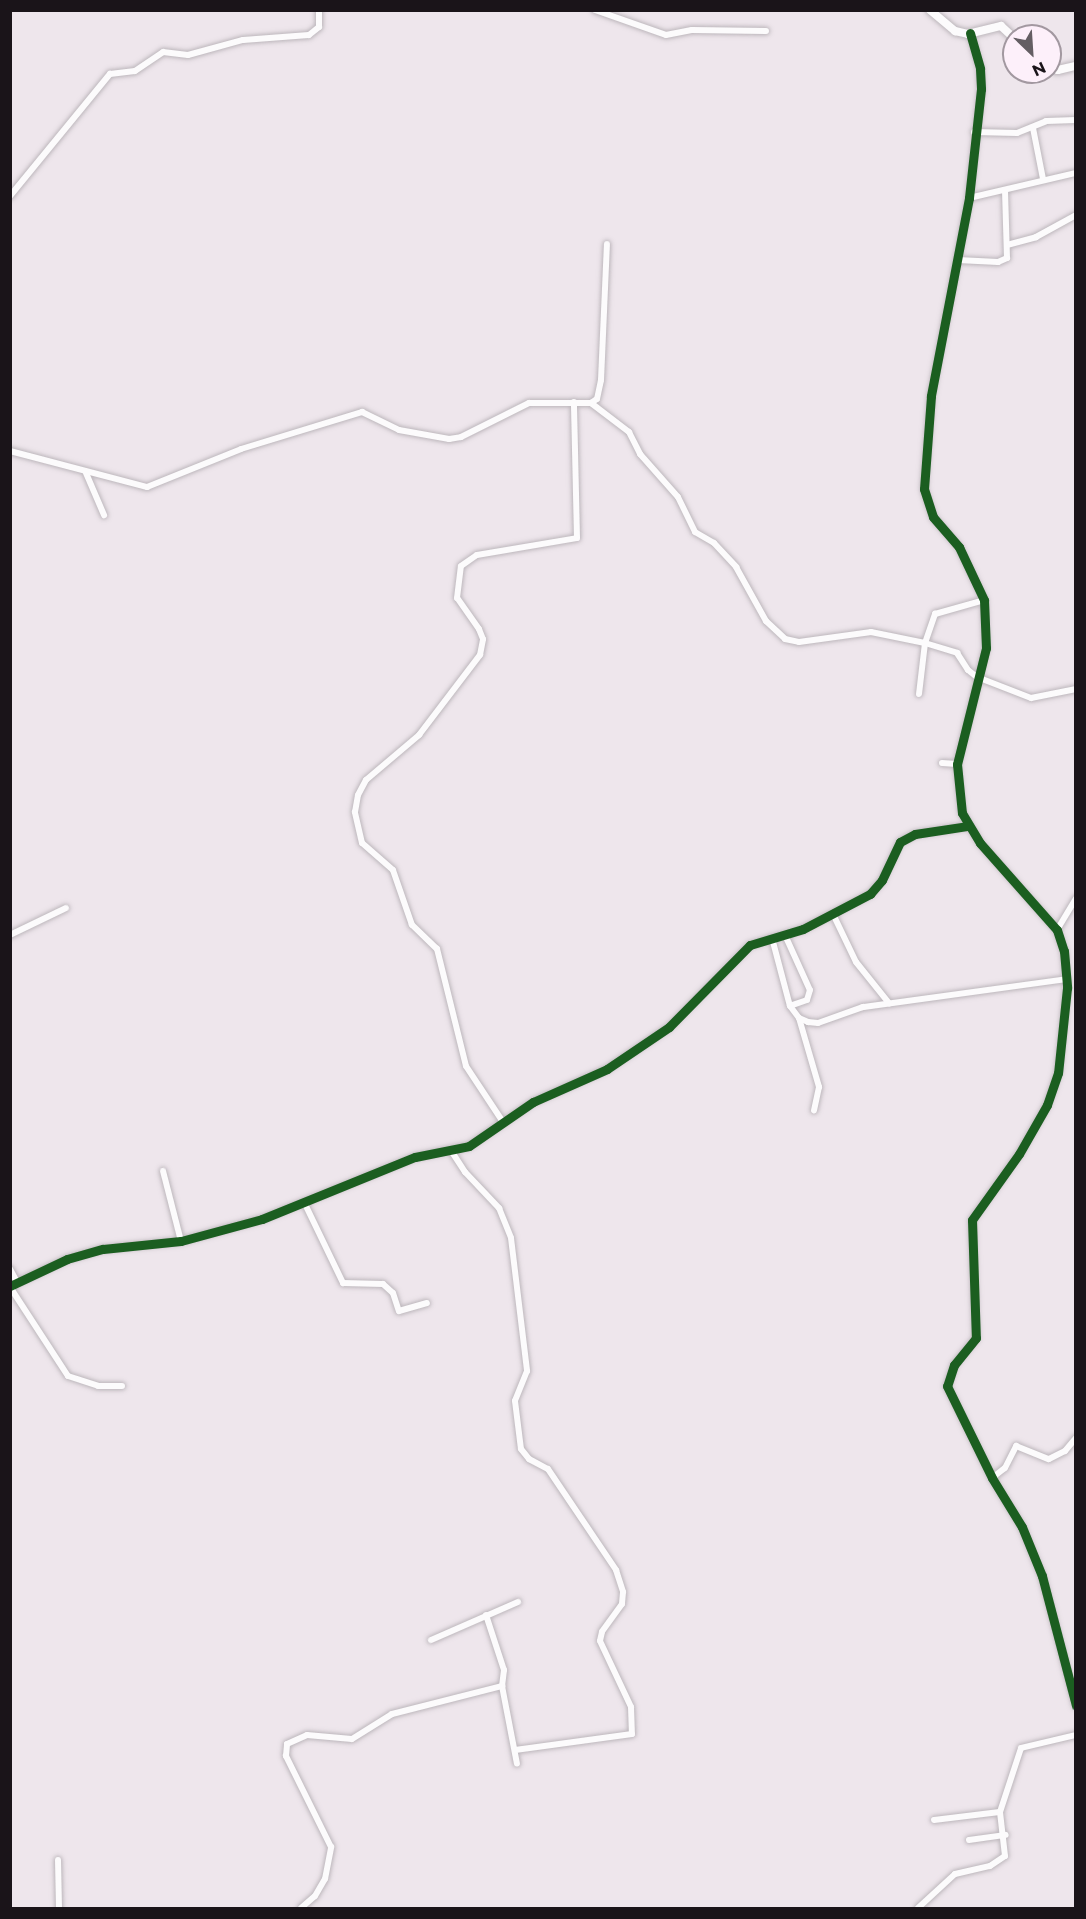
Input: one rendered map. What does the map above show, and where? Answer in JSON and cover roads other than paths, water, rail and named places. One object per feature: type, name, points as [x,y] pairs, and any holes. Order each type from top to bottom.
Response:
[{"type":"street","points":[[10,196],[110,74],[135,71],[162,52],[188,56],[243,40],[309,35],[319,27],[319,10]]},
{"type":"street","points":[[595,10],[666,35],[692,30],[766,32]]},
{"type":"street","points":[[930,10],[955,31],[969,33],[1002,27]]},
{"type":"street","points":[[969,33],[981,78],[969,198],[931,396],[924,489],[933,517],[958,546],[984,600],[986,648],[957,764],[957,790],[968,826],[1016,888],[1056,930],[1067,979],[1058,1073],[1047,1105],[1019,1154],[972,1220],[976,1338],[947,1380],[992,1478],[1022,1527],[1042,1576],[1076,1706]]},
{"type":"street","points":[[974,132],[1017,134],[1046,121],[1076,120]]},
{"type":"street","points":[[1033,128],[1043,179]]},
{"type":"street","points":[[969,198],[1076,173]]},
{"type":"street","points":[[958,260],[1000,262],[1009,255],[1005,190]]},
{"type":"street","points":[[1007,245],[1036,237],[1076,215]]},
{"type":"street","points":[[591,403],[597,399],[601,380],[607,244]]},
{"type":"street","points":[[503,1122],[466,1066],[437,949],[411,925],[393,870],[362,843],[355,812],[366,780],[418,735],[480,654],[483,639],[458,598],[461,566],[477,555],[577,538],[574,402]]},
{"type":"street","points":[[10,451],[86,473],[155,486],[241,449],[362,412],[399,430],[449,439],[461,437],[529,403],[591,403],[629,432],[640,454],[678,497],[695,532],[714,543],[736,567],[766,621],[785,639],[807,641],[871,632],[925,643],[957,653],[968,670],[977,677],[1031,698],[1076,689]]},
{"type":"street","points":[[86,473],[104,515]]},
{"type":"street","points":[[919,694],[925,643],[935,614],[984,600]]},
{"type":"street","points":[[942,763],[957,764]]},
{"type":"street","points":[[13,1285],[67,1259],[103,1249],[181,1241],[305,1204],[415,1157],[452,1152],[469,1146],[533,1102],[607,1069],[669,1027],[745,949],[833,914],[870,894],[882,880],[900,842],[915,834],[968,826]]},
{"type":"street","points":[[1056,930],[1076,898]]},
{"type":"street","points":[[10,935],[66,908]]},
{"type":"street","points":[[833,914],[856,962],[889,1003]]},
{"type":"street","points":[[785,935],[810,990],[807,1000],[790,1006]]},
{"type":"street","points":[[772,938],[790,1006],[799,1018],[819,1087],[814,1110]]},
{"type":"street","points":[[799,1018],[818,1023],[889,1003],[1067,979]]},
{"type":"street","points":[[452,1152],[465,1172],[499,1208],[511,1238],[527,1371],[515,1401],[521,1449],[553,1476],[616,1570],[623,1592],[622,1604],[602,1632],[600,1641],[631,1707],[632,1734],[515,1750]]},
{"type":"street","points":[[163,1171],[181,1241]]},
{"type":"street","points":[[305,1204],[343,1283],[383,1284],[393,1293],[399,1311],[427,1303]]},
{"type":"street","points":[[10,1269],[13,1285],[68,1376],[98,1386],[122,1386]]},
{"type":"street","points":[[992,1478],[1005,1467],[1016,1446],[1049,1459],[1065,1451],[1076,1438]]},
{"type":"street","points":[[431,1640],[518,1602]]},
{"type":"street","points":[[486,1615],[504,1670],[502,1686],[517,1764]]},
{"type":"street","points":[[301,1908],[315,1896],[325,1878],[331,1847],[286,1756],[287,1744],[307,1735],[352,1739],[392,1714],[502,1686]]},
{"type":"street","points":[[918,1908],[955,1874],[1000,1862],[1005,1856],[1006,1835],[1000,1812],[1021,1748],[1076,1735]]},
{"type":"street","points":[[933,1820],[1000,1812]]},
{"type":"street","points":[[969,1840],[1006,1835]]},
{"type":"street","points":[[58,1860],[59,1908]]}]
